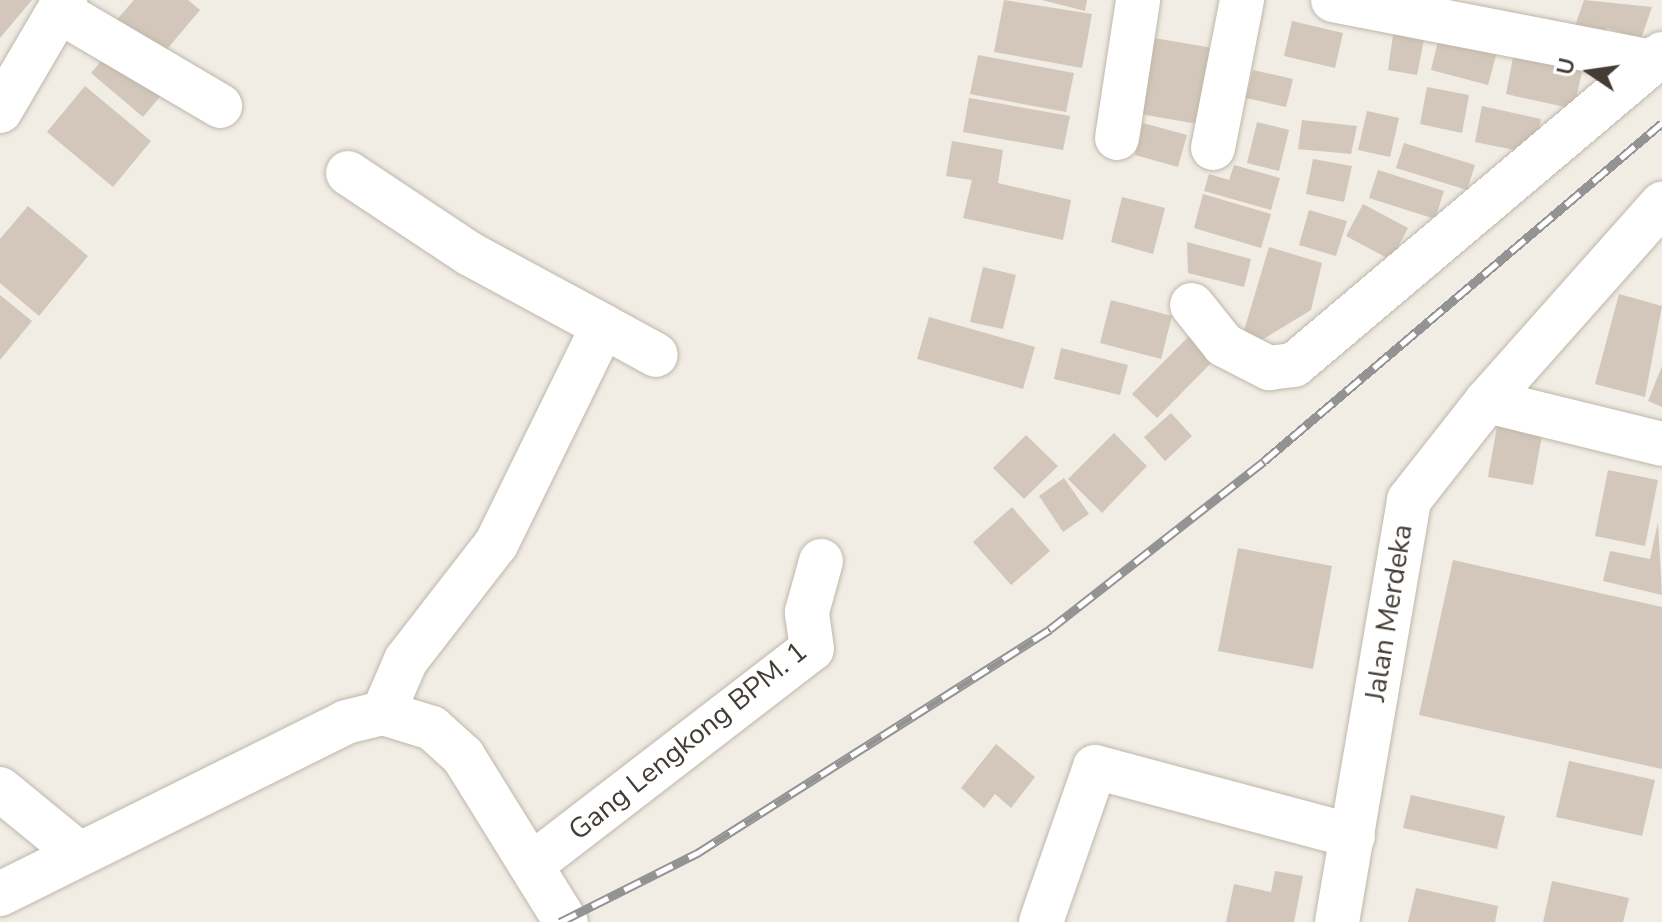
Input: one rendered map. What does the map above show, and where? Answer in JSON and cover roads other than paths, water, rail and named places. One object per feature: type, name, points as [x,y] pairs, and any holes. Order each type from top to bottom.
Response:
[{"type":"street","points":[[1117,138],[1138,0]]},
{"type":"street","points":[[1213,148],[1242,0]]},
{"type":"street","points":[[1333,0],[1657,58]]},
{"type":"street","points":[[0,111],[62,6],[220,106]]},
{"type":"street","points":[[1192,305],[1224,345],[1269,368],[1294,365],[1657,58]]},
{"type":"street","points":[[348,173],[470,254],[656,355]]},
{"type":"street","name":"Jalan Merdeka","points":[[1337,922],[1406,508],[1487,401],[1662,204]]},
{"type":"street","points":[[383,713],[406,660],[496,544],[603,326]]},
{"type":"street","points":[[1487,401],[1662,444]]},
{"type":"street","name":"Gang Lengkong BPM. 1","points":[[535,862],[812,649],[807,612],[821,561]]},
{"type":"street","points":[[0,894],[77,852],[346,722],[383,713],[419,722],[453,745],[535,862],[566,922]]},
{"type":"street","points":[[1041,922],[1095,767],[1353,836]]},
{"type":"street","points":[[0,789],[77,852]]},
{"type":"railway","points":[[560,922],[699,852],[1050,629],[1264,461],[1662,123]]}]
